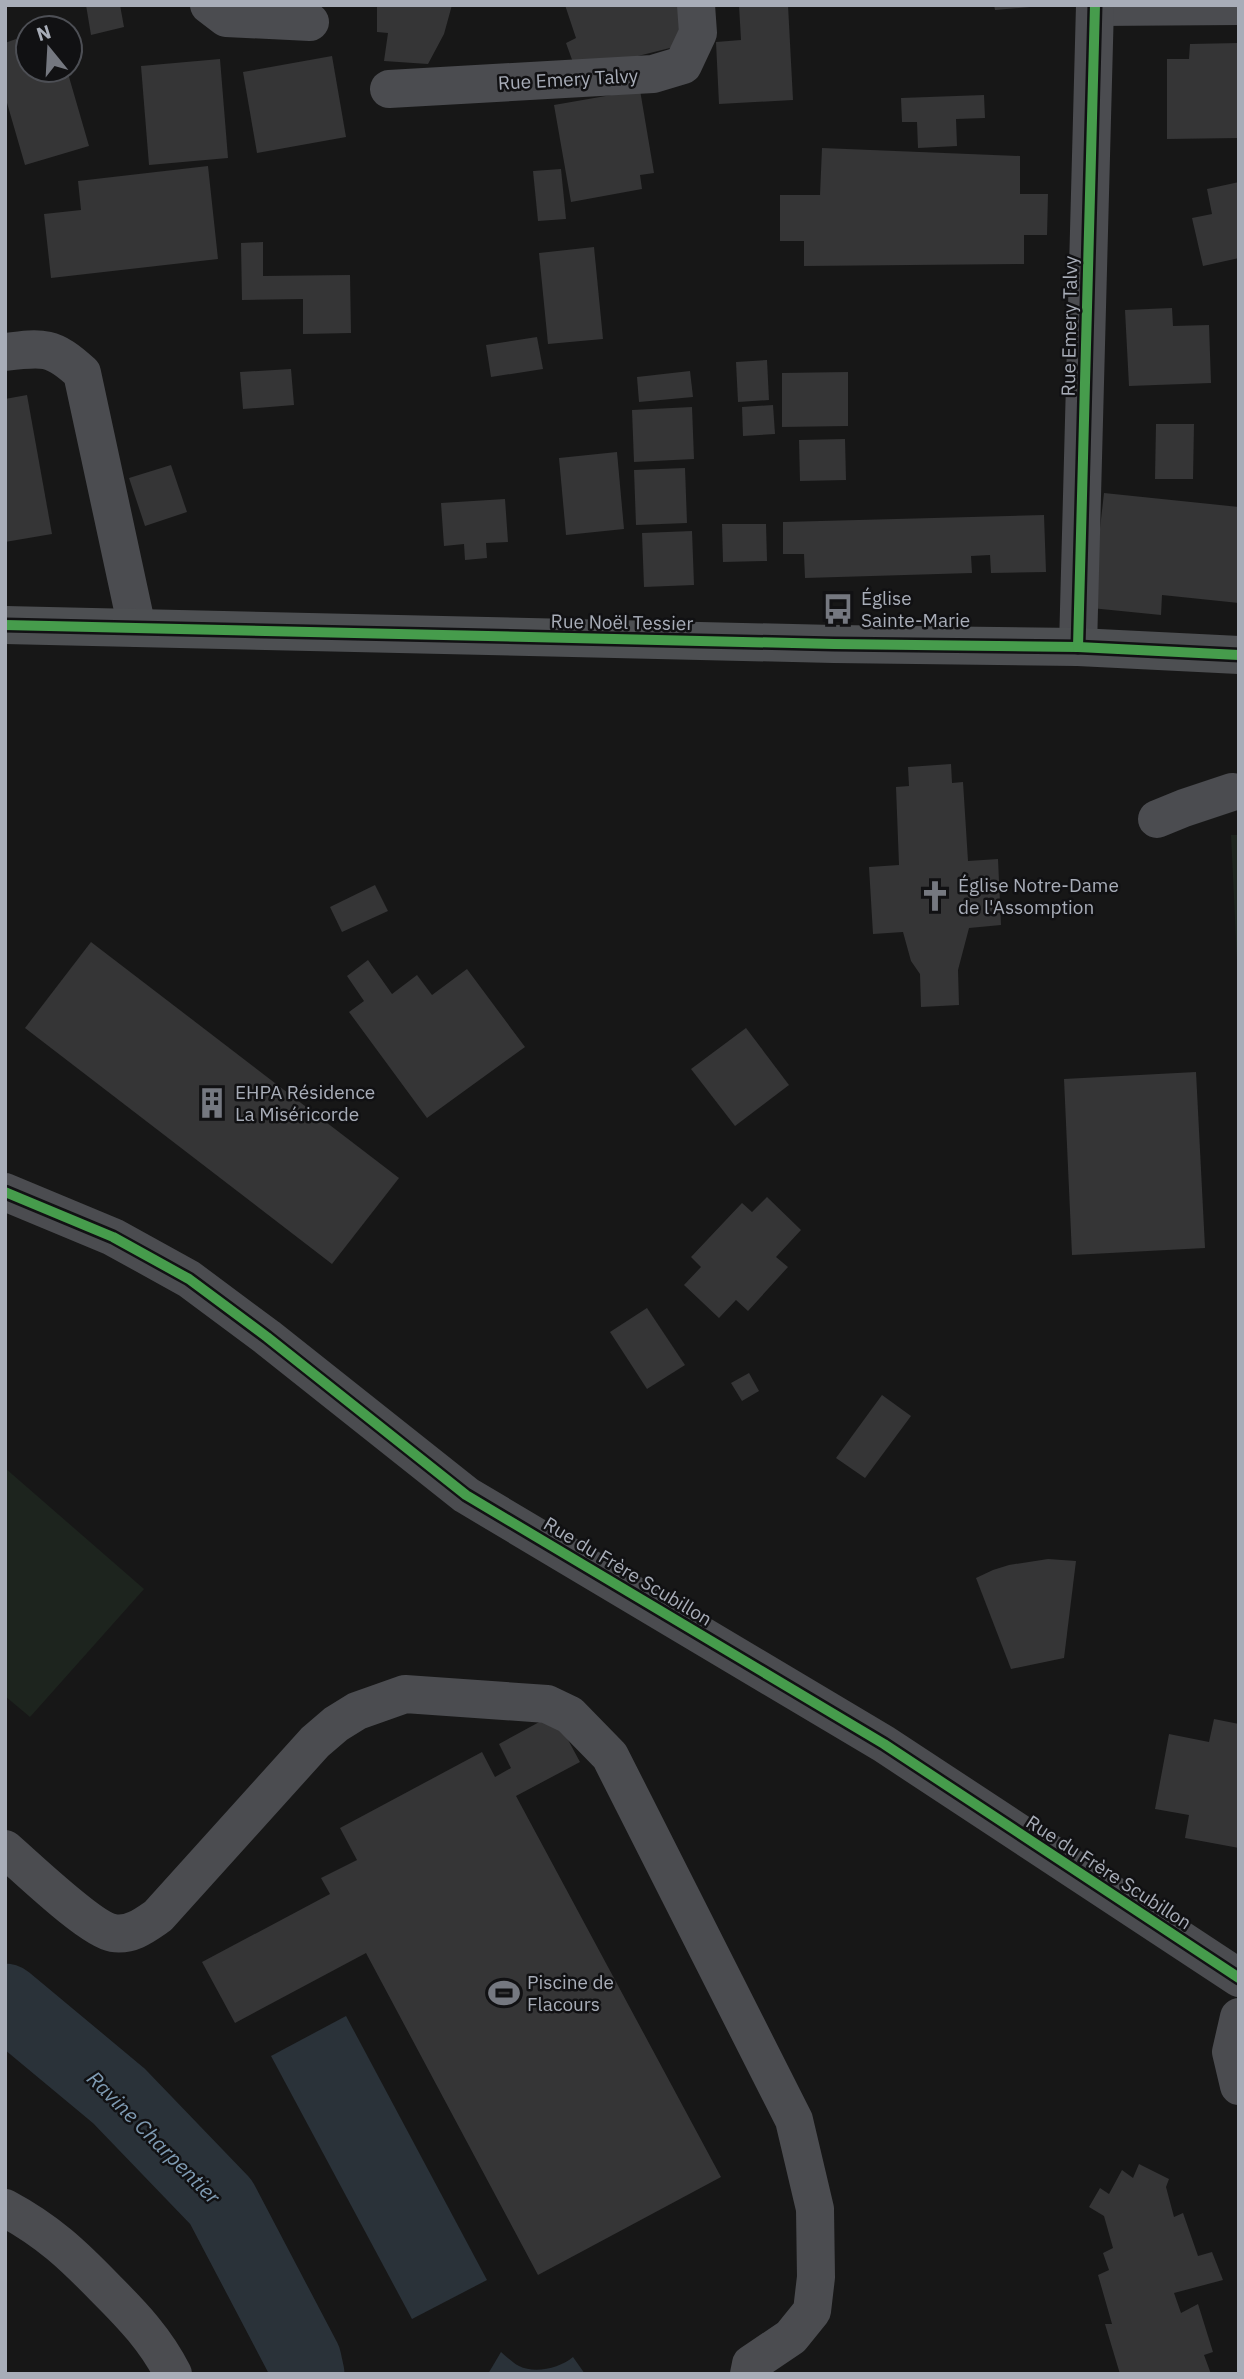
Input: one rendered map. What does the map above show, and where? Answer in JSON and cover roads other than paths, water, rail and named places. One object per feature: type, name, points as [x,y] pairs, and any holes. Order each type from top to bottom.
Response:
[{"type":"main road","name":"Rue Noël Tessier","points":[[5,625],[1078,647],[1239,655]]},
{"type":"street","points":[[209,5],[226,18],[310,22]]},
{"type":"street","name":"Rue Emery Talvy","points":[[389,89],[653,74],[683,65],[698,33],[696,5]]},
{"type":"street","name":"Rue Emery Talvy","points":[[1078,647],[1095,6],[1239,6]]},
{"type":"street","points":[[5,352],[37,348],[62,355],[82,373],[137,628]]},
{"type":"street","points":[[1157,819],[1232,792]]},
{"type":"street","name":"Rue du Frère Scubillon","points":[[5,1192],[113,1237],[189,1279],[267,1337],[466,1495],[884,1744],[1239,1978]]},
{"type":"street","points":[[5,1849],[87,1920],[113,1933],[136,1931],[158,1916],[314,1742],[336,1724],[357,1712],[405,1694],[547,1704],[570,1715],[610,1756],[794,2120],[815,2209],[816,2277],[812,2311],[791,2337],[751,2364],[749,2374]]},
{"type":"street","points":[[1239,2017],[1231,2052],[1239,2086]]},
{"type":"street","points":[[5,2208],[62,2245],[141,2324],[164,2355],[173,2374]]},
{"type":"waterway","name":"Ravine Charpentier","points":[[5,2001],[119,2096],[221,2202],[304,2360],[307,2374]]},
{"type":"place","name":"Église Sainte-Marie","points":[[838,609]]},
{"type":"place","name":"Église Notre-Dame de l'Assomption","points":[[935,896]]},
{"type":"place","name":"EHPA Résidence La Miséricorde","points":[[212,1103]]},
{"type":"place","name":"Piscine de Flacours","points":[[504,1993]]}]
